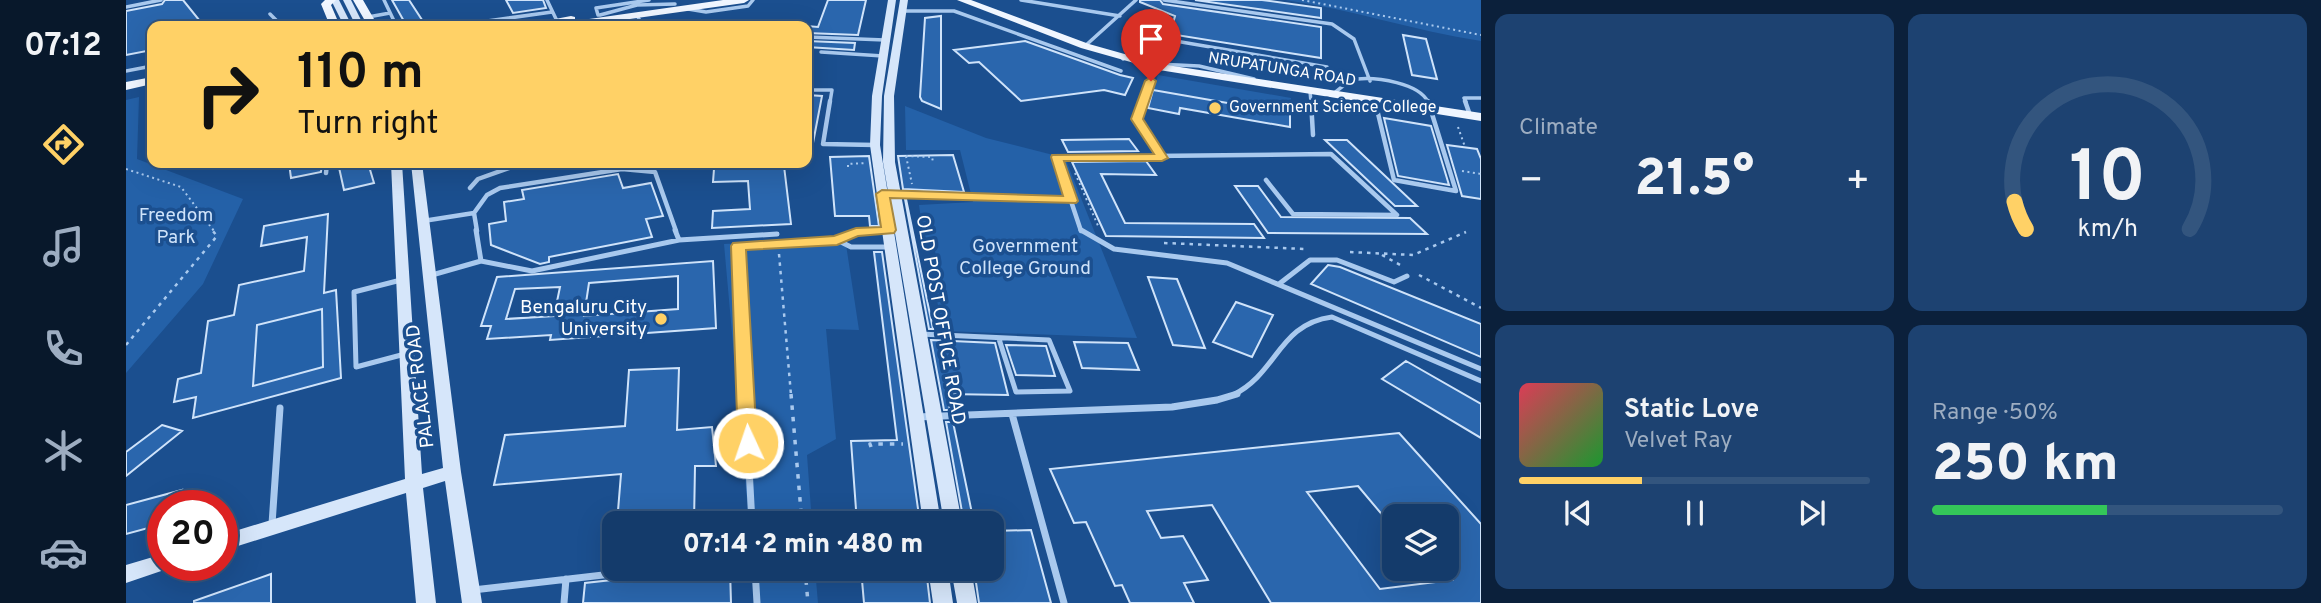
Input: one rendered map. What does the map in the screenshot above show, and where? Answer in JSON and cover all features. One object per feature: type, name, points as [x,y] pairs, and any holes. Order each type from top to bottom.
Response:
[{"type":"main road","points":[[333,0],[326,4],[333,21]]},
{"type":"main road","points":[[358,0],[369,21]]},
{"type":"main road","points":[[556,20],[637,15],[699,0]]},
{"type":"main road","points":[[556,20],[744,0]]},
{"type":"main road","name":"NRUPATUNGA ROAD","points":[[962,0],[1085,46],[1144,64],[1476,116]]},
{"type":"main road","points":[[979,0],[990,10]]},
{"type":"main road","points":[[126,86],[147,83]]},
{"type":"main road","points":[[126,94],[147,90]]},
{"type":"street","points":[[333,0],[345,21]]},
{"type":"street","points":[[347,0],[358,21]]},
{"type":"street","name":"OLD POST OFFICE ROAD","points":[[899,4],[883,56],[877,96],[875,145],[877,163],[888,194],[919,334],[926,417],[921,445],[930,511]]},
{"type":"street","name":"OLD POST OFFICE ROAD","points":[[899,4],[887,116],[888,230],[926,417],[950,511]]},
{"type":"street","name":"PALACE ROAD","points":[[396,168],[405,354],[426,603]]},
{"type":"street","name":"PALACE ROAD","points":[[418,168],[452,472],[471,597]]},
{"type":"street","points":[[238,539],[452,472]]},
{"type":"street","points":[[126,574],[147,567]]},
{"type":"street","points":[[940,581],[943,603]]},
{"type":"street","points":[[963,581],[967,603]]},
{"type":"lane","points":[[126,7],[161,0]]},
{"type":"lane","points":[[384,0],[397,21]]},
{"type":"lane","points":[[528,21],[556,20],[547,0]]},
{"type":"lane","points":[[599,15],[596,8],[649,0]]},
{"type":"lane","points":[[680,6],[706,12],[748,6],[753,0]]},
{"type":"lane","points":[[1021,0],[1120,16]]},
{"type":"lane","points":[[1085,46],[1136,0]]},
{"type":"lane","points":[[1164,0],[1332,24],[1345,29],[1359,45],[1370,81]]},
{"type":"lane","points":[[899,4],[954,11],[1121,71]]},
{"type":"lane","points":[[372,21],[390,13]]},
{"type":"lane","points":[[270,14],[277,21]]},
{"type":"lane","points":[[637,15],[640,21]]},
{"type":"lane","points":[[812,37],[886,40]]},
{"type":"lane","points":[[1123,58],[1152,37],[1327,67]]},
{"type":"lane","points":[[821,52],[883,56]]},
{"type":"lane","points":[[126,71],[147,67]]},
{"type":"lane","points":[[1333,94],[1352,80],[1417,88],[1429,102],[1440,146],[1456,191],[1394,180],[1375,101]]},
{"type":"lane","points":[[1151,81],[1137,119],[1162,158]]},
{"type":"lane","points":[[812,90],[832,90],[823,144],[875,145]]},
{"type":"lane","points":[[1310,91],[1313,135]]},
{"type":"lane","points":[[1476,116],[1464,98],[1481,98]]},
{"type":"lane","points":[[1266,180],[1293,214],[1396,215],[1331,154],[1162,158],[1057,157],[1081,231],[1114,249],[1227,263],[1481,369]]},
{"type":"lane","points":[[326,168],[326,173]]},
{"type":"lane","points":[[470,188],[478,179],[509,168]]},
{"type":"lane","points":[[481,261],[474,213],[486,195],[500,188],[640,169],[655,172],[679,240]]},
{"type":"lane","points":[[888,194],[1071,201]]},
{"type":"lane","points":[[423,221],[474,213]]},
{"type":"lane","points":[[751,511],[738,246],[837,240],[856,232],[888,230]]},
{"type":"lane","points":[[429,276],[481,261],[532,271],[679,240],[777,234]]},
{"type":"lane","points":[[837,240],[851,247],[891,247]]},
{"type":"lane","points":[[1279,284],[1310,260],[1337,260],[1394,282],[1407,276]]},
{"type":"lane","points":[[401,280],[354,292],[356,367],[405,354]]},
{"type":"lane","points":[[926,417],[1159,408],[1219,400],[1251,388],[1260,379],[1278,348],[1310,320],[1321,316],[1332,317],[1481,381]]},
{"type":"lane","points":[[919,334],[1049,340],[1070,391],[1016,392],[999,339]]},
{"type":"lane","points":[[272,528],[280,408]]},
{"type":"lane","points":[[1012,414],[1064,603]]},
{"type":"lane","points":[[471,597],[602,575]]},
{"type":"lane","points":[[564,603],[566,579]]},
{"type":"lane","points":[[756,581],[757,603]]},
{"type":"path","points":[[1302,0],[1481,35]]},
{"type":"path","points":[[1453,112],[1465,147]]},
{"type":"path","points":[[906,156],[932,157],[933,162]]},
{"type":"path","points":[[848,167],[848,164],[877,163]]},
{"type":"path","points":[[126,169],[181,187],[217,236],[126,345]]},
{"type":"path","points":[[1448,169],[1481,174]]},
{"type":"path","points":[[1074,171],[1100,229]]},
{"type":"path","points":[[1342,251],[1413,255],[1466,232]]},
{"type":"path","points":[[778,243],[801,511]]},
{"type":"path","points":[[1158,243],[1305,249]]},
{"type":"path","points":[[1379,253],[1481,308]]},
{"type":"path","points":[[871,447],[870,444],[921,445]]},
{"type":"path","points":[[807,581],[808,603]]},
{"type":"green space","points":[[1285,0],[1481,0],[1481,41],[1334,9]]},
{"type":"green space","points":[[1158,75],[1291,98],[1290,114],[1153,90]]},
{"type":"green space","name":"Freedom Park","points":[[139,97],[137,159],[147,163],[147,168],[161,168],[243,199],[203,284],[126,373],[126,100]]},
{"type":"green space","name":"Government College Ground","points":[[905,106],[986,138],[1065,158],[1137,338],[944,331],[934,288],[942,276],[934,248],[923,234],[919,205],[973,202],[960,150],[906,150]]},
{"type":"green space","points":[[845,238],[859,330],[826,329],[836,439],[807,455],[811,511],[748,511],[724,244]]},
{"type":"green space","points":[[322,309],[323,367],[253,386],[257,325]]},
{"type":"green space","points":[[754,581],[816,581],[818,603],[756,603]]},
{"type":"building","points":[[165,0],[183,0],[200,21],[147,21],[147,51],[126,55],[126,11],[162,4]]},
{"type":"building","points":[[392,0],[409,0],[423,21],[404,21]]},
{"type":"building","points":[[506,0],[543,0],[546,8],[513,13]]},
{"type":"building","points":[[828,0],[866,0],[858,35],[812,33],[812,26],[818,27]]},
{"type":"building","points":[[1140,0],[1160,0],[1163,4],[1321,27],[1321,58],[1170,34],[1175,16]]},
{"type":"building","points":[[1195,0],[1262,0],[1321,8],[1321,18]]},
{"type":"building","points":[[941,16],[941,109],[922,101],[920,97],[925,18]]},
{"type":"building","points":[[1403,35],[1426,39],[1437,79],[1412,75]]},
{"type":"building","points":[[812,41],[855,43],[854,50],[812,47]]},
{"type":"building","points":[[1025,41],[1133,78],[1125,95],[1104,90],[1021,101],[979,62],[969,63],[954,50]]},
{"type":"building","points":[[1153,90],[1290,114],[1290,127],[1180,108],[1179,114],[1148,108]]},
{"type":"building","points":[[812,95],[822,96],[813,143]]},
{"type":"building","points":[[1384,118],[1431,126],[1449,185],[1398,176]]},
{"type":"building","points":[[1129,139],[1138,151],[1068,152],[1062,140]]},
{"type":"building","points":[[1325,140],[1347,140],[1417,206],[1395,206]]},
{"type":"building","points":[[1447,145],[1477,149],[1481,159],[1481,199],[1462,196]]},
{"type":"building","points":[[953,155],[964,192],[903,189],[898,156]]},
{"type":"building","points":[[869,156],[879,226],[870,226],[869,216],[835,216],[830,157]]},
{"type":"building","points":[[1146,161],[1156,175],[1101,174],[1125,223],[1254,224],[1264,238],[1106,236],[1072,162]]},
{"type":"building","points":[[290,168],[321,168],[321,172],[291,178]]},
{"type":"building","points":[[339,168],[370,168],[374,183],[344,190]]},
{"type":"building","points":[[784,168],[791,224],[712,228],[713,211],[750,209],[748,181],[713,182],[714,169]]},
{"type":"building","points":[[618,174],[623,188],[651,183],[663,216],[646,219],[652,237],[549,257],[549,262],[540,264],[491,245],[489,224],[506,221],[504,202],[524,199],[522,190]]},
{"type":"building","points":[[1235,186],[1258,186],[1281,217],[1410,218],[1427,234],[1268,233]]},
{"type":"building","points":[[906,199],[933,329],[929,329]]},
{"type":"building","points":[[328,214],[324,293],[336,290],[341,378],[193,418],[196,397],[174,402],[178,379],[201,373],[208,321],[234,315],[239,285],[304,271],[307,237],[261,246],[264,226]],"holes":[[[322,309],[323,367],[253,386],[257,325]]]},
{"type":"building","points":[[874,252],[882,252],[918,511],[856,511],[851,441],[897,440]]},
{"type":"building","points":[[713,261],[716,328],[550,340],[551,335],[487,339],[491,326],[481,326],[497,277]],"holes":[[[678,276],[678,309],[584,316],[589,283]],[[560,287],[554,316],[506,319],[515,289]]]},
{"type":"building","points":[[1328,265],[1340,267],[1481,324],[1481,357],[1311,284]]},
{"type":"building","points":[[1148,277],[1177,279],[1205,348],[1173,345]]},
{"type":"building","points":[[1236,302],[1273,315],[1252,357],[1213,342]]},
{"type":"building","points":[[931,340],[995,343],[1008,395],[947,394],[950,410],[944,410]]},
{"type":"building","points":[[1074,342],[1128,343],[1139,370],[1082,368]]},
{"type":"building","points":[[1006,345],[1046,346],[1055,376],[1016,375]]},
{"type":"building","points":[[1406,361],[1481,404],[1481,438],[1382,379]]},
{"type":"building","points":[[679,368],[677,430],[712,427],[716,466],[695,466],[694,511],[618,511],[621,474],[494,485],[505,435],[625,426],[629,370]]},
{"type":"building","points":[[946,422],[953,422],[972,511],[962,511]]},
{"type":"building","points":[[162,425],[182,431],[126,476],[126,452]]},
{"type":"building","points":[[1399,433],[1481,524],[1481,603],[1271,603],[1212,505],[1147,511],[1161,538],[1183,536],[1208,580],[1184,583],[1194,603],[1130,603],[1122,585],[1115,586],[1086,522],[1074,523],[1050,469]]},
{"type":"building","points":[[147,499],[147,528],[126,534],[126,505]]},
{"type":"building","points":[[1031,530],[1051,603],[979,603],[976,581],[1004,581],[1004,531]]},
{"type":"building","points":[[271,574],[271,603],[194,603],[194,601]]},
{"type":"building","points":[[730,581],[731,603],[583,603],[585,583]]},
{"type":"building","points":[[862,581],[927,581],[930,603],[864,603]]},
{"type":"place","name":"Government Science College","points":[[1215,108]]},
{"type":"place","name":"Bengaluru City University","points":[[661,319]]},
{"type":"route","points":[[748,443],[738,246],[837,240],[856,232],[888,230],[882,194],[1071,201],[1057,157],[1162,158],[1137,119],[1151,81]]}]
